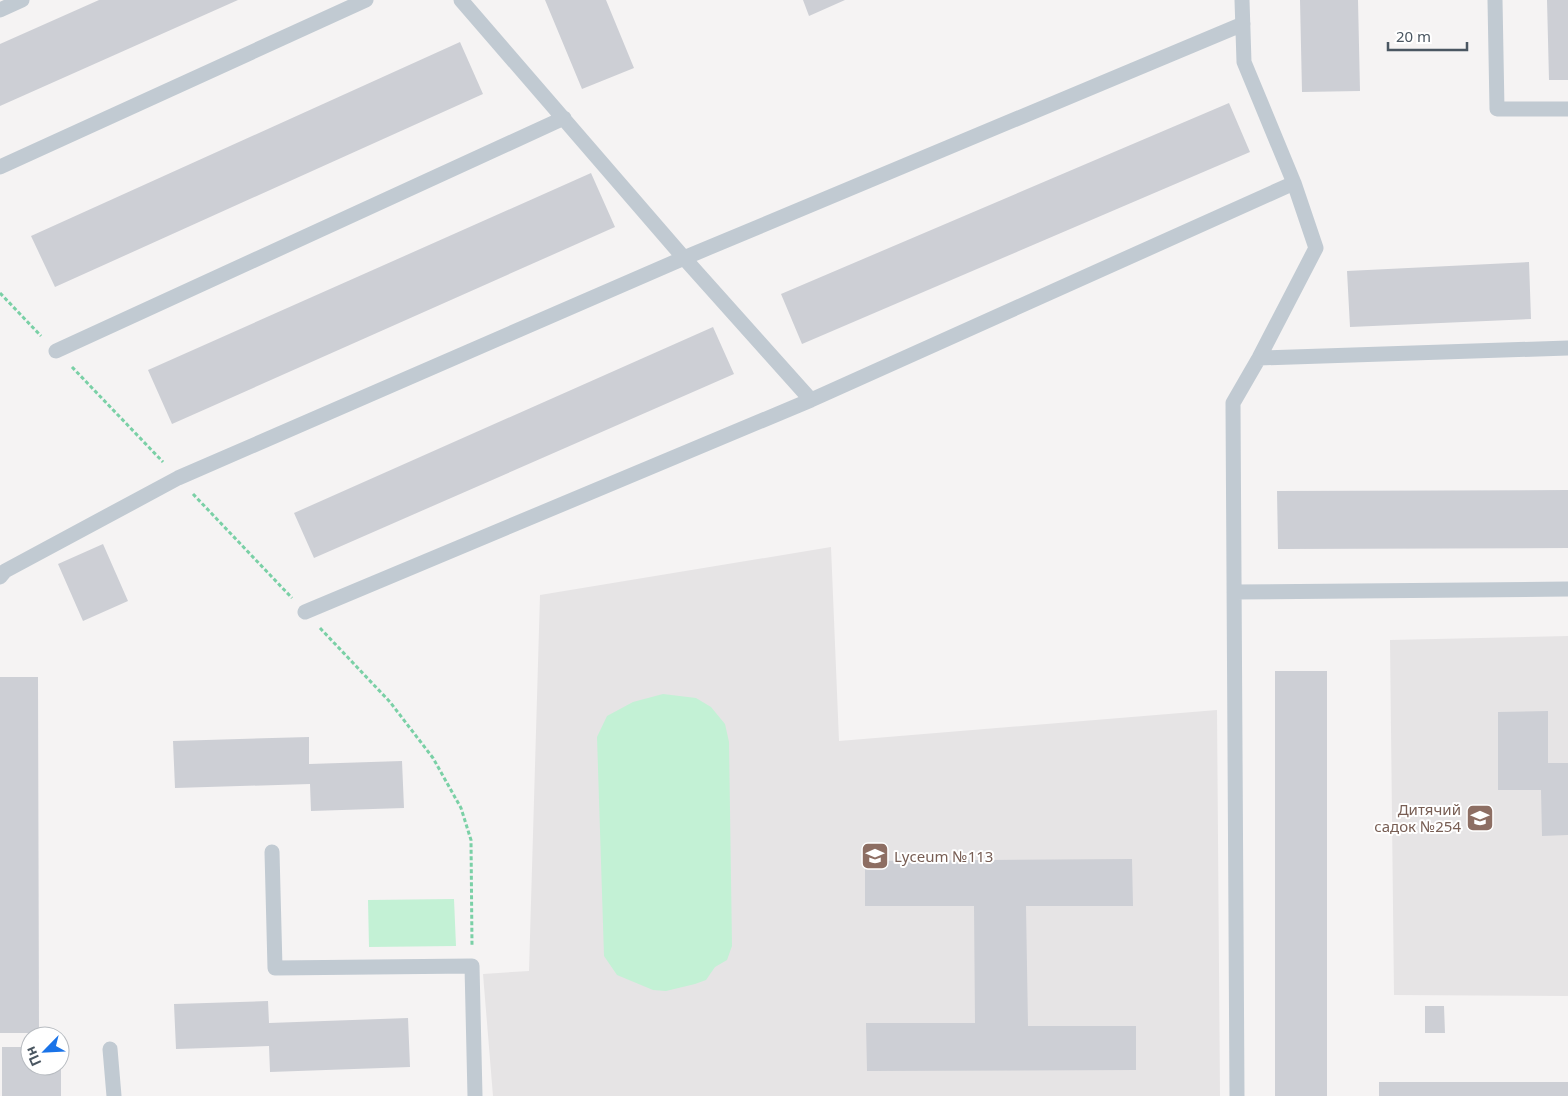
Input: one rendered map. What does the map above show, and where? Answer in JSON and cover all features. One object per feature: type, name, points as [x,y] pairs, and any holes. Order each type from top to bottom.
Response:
[{"type":"lane","points":[[0,10],[22,0]]},
{"type":"lane","points":[[0,167],[366,0]]},
{"type":"lane","points":[[461,0],[684,258],[811,400]]},
{"type":"lane","points":[[1237,1096],[1233,403],[1259,358],[1316,248],[1294,183],[1244,62],[1242,0]]},
{"type":"lane","points":[[1495,0],[1497,109],[1568,109]]},
{"type":"lane","points":[[0,577],[5,571],[178,478],[684,258],[1243,24]]},
{"type":"lane","points":[[56,351],[564,118]]},
{"type":"lane","points":[[305,612],[811,400],[1294,183]]},
{"type":"lane","points":[[1259,358],[1568,348]]},
{"type":"lane","points":[[1234,592],[1568,589]]},
{"type":"lane","points":[[272,852],[275,968],[472,966],[475,1096]]},
{"type":"lane","points":[[110,1048],[114,1096]]},
{"type":"path","points":[[0,294],[178,478],[390,702],[433,758],[461,808],[471,840],[472,966]]},
{"type":"shaded area","name":"Lyceum №113","points":[[831,547],[839,741],[1217,710],[1220,1096],[493,1096],[483,974],[529,971],[540,595]]},
{"type":"shaded area","name":"Дитячий садок №254","points":[[1568,636],[1568,996],[1394,995],[1390,640]]},
{"type":"green space","points":[[663,694],[696,698],[711,707],[725,724],[729,742],[732,946],[727,960],[715,967],[706,980],[666,991],[653,990],[617,975],[604,956],[597,737],[607,716],[633,702]]},
{"type":"green space","points":[[454,899],[456,946],[369,947],[368,900]]},
{"type":"building","points":[[99,0],[238,0],[0,106],[0,44]]},
{"type":"building","points":[[545,0],[606,0],[634,68],[582,89]]},
{"type":"building","points":[[803,0],[845,0],[809,16]]},
{"type":"building","points":[[1300,0],[1358,0],[1360,91],[1302,92]]},
{"type":"building","points":[[1547,0],[1568,0],[1568,80],[1549,80]]},
{"type":"building","points":[[460,42],[483,94],[55,287],[31,236]]},
{"type":"building","points":[[1229,103],[1250,152],[802,344],[781,294]]},
{"type":"building","points":[[591,173],[615,227],[172,424],[148,370]]},
{"type":"building","points":[[1529,262],[1531,319],[1350,327],[1347,271]]},
{"type":"building","points":[[713,327],[734,374],[314,558],[294,513]]},
{"type":"building","points":[[1568,490],[1568,548],[1278,549],[1277,491]]},
{"type":"building","points":[[103,544],[128,601],[83,621],[58,564]]},
{"type":"building","points":[[1275,671],[1327,671],[1327,1096],[1275,1096]]},
{"type":"building","points":[[0,677],[38,677],[39,1026],[20,1026],[20,1033],[0,1033]]},
{"type":"building","points":[[1548,711],[1548,763],[1568,763],[1568,835],[1542,836],[1541,790],[1498,790],[1498,712]]},
{"type":"building","points":[[309,737],[309,764],[402,761],[404,808],[311,811],[310,784],[175,788],[173,741]]},
{"type":"building","points":[[1132,859],[1133,906],[1026,906],[1028,1026],[1136,1026],[1136,1070],[867,1071],[866,1023],[975,1023],[974,906],[865,906],[865,861]]},
{"type":"building","points":[[268,1001],[269,1023],[408,1018],[410,1067],[270,1072],[269,1046],[176,1049],[174,1004]]},
{"type":"building","points":[[1425,1006],[1444,1006],[1445,1033],[1425,1033]]},
{"type":"building","points":[[2,1047],[20,1047],[20,1076],[61,1076],[61,1096],[2,1096]]},
{"type":"building","points":[[1379,1082],[1568,1082],[1568,1096],[1379,1096]]},
{"type":"place","name":"Дитячий садок №254","points":[[1480,818]]},
{"type":"place","name":"Lyceum №113","points":[[875,856]]}]
